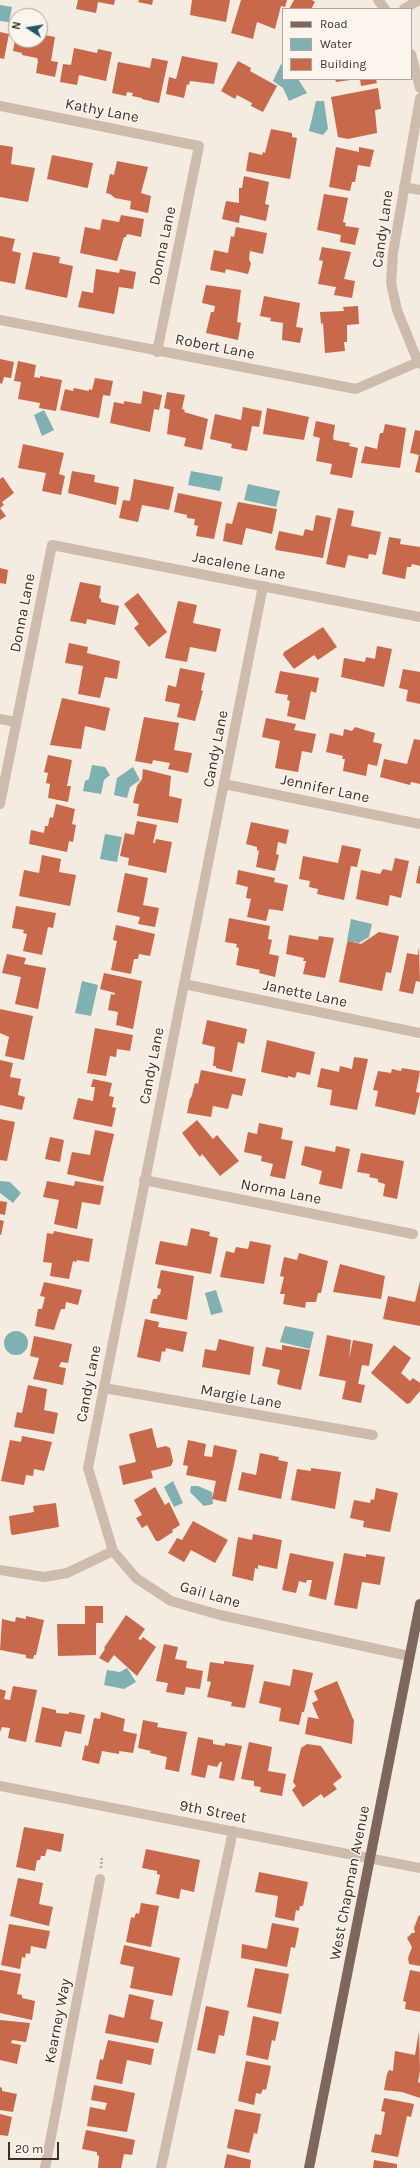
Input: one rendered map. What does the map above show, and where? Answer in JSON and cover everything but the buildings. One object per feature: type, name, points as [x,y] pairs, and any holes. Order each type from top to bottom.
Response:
[{"type":"main road","name":"West Chapman Avenue","points":[[309,2168],[420,1604]]},
{"type":"street","points":[[378,0],[384,8]]},
{"type":"street","points":[[406,8],[419,0]]},
{"type":"street","points":[[412,58],[420,88]]},
{"type":"street","name":"Candy Lane","points":[[419,363],[397,310],[391,282],[393,253],[420,98]]},
{"type":"street","name":"Kathy Lane","points":[[0,106],[199,146]]},
{"type":"street","name":"Donna Lane","points":[[157,352],[199,146]]},
{"type":"street","points":[[404,187],[420,190]]},
{"type":"street","name":"Robert Lane","points":[[0,320],[157,352],[356,389],[419,363]]},
{"type":"street","name":"Donna Lane","points":[[0,804],[52,545]]},
{"type":"street","name":"Jacalene Lane","points":[[52,545],[420,617]]},
{"type":"street","name":"Candy Lane","points":[[113,1550],[88,1468],[263,586]]},
{"type":"street","points":[[0,718],[16,722]]},
{"type":"street","name":"Jennifer Lane","points":[[224,784],[420,824]]},
{"type":"street","name":"Janette Lane","points":[[184,984],[420,1033]]},
{"type":"street","name":"Norma Lane","points":[[144,1180],[412,1234]]},
{"type":"street","name":"Margie Lane","points":[[104,1388],[373,1435]]},
{"type":"street","points":[[0,1570],[44,1577],[66,1573],[113,1550]]},
{"type":"street","name":"Gail Lane","points":[[113,1550],[136,1578],[171,1601],[220,1615],[409,1656]]},
{"type":"street","name":"9th Street","points":[[0,1786],[420,1868]]},
{"type":"street","points":[[161,2168],[233,1831]]},
{"type":"street","name":"Kearney Way","points":[[45,2168],[100,1879]]},
{"type":"water","points":[[0,5],[12,7],[8,8],[8,22],[0,21]]},
{"type":"water","points":[[281,64],[282,80],[299,80],[307,93],[289,101],[283,88],[273,81]]},
{"type":"water","points":[[316,101],[324,101],[328,129],[323,135],[309,131]]},
{"type":"water","points":[[44,410],[54,430],[42,436],[34,415]]},
{"type":"water","points":[[191,471],[223,477],[220,491],[188,485]]},
{"type":"water","points":[[248,484],[280,491],[276,507],[244,500]]},
{"type":"water","points":[[92,765],[105,767],[110,775],[104,780],[101,794],[83,791],[85,781],[89,779]]},
{"type":"water","points":[[133,767],[140,780],[130,787],[127,798],[114,795],[117,778]]},
{"type":"water","points":[[105,834],[122,837],[117,862],[100,859]]},
{"type":"water","points":[[351,919],[372,924],[369,937],[359,943],[347,941]]},
{"type":"water","points":[[82,981],[98,985],[91,1016],[75,1013]]},
{"type":"water","points":[[0,1181],[10,1182],[21,1193],[13,1203],[0,1193]]},
{"type":"water","points":[[216,1290],[223,1312],[211,1315],[205,1293]]},
{"type":"water","points":[[285,1326],[314,1332],[310,1349],[280,1342]]},
{"type":"water","points":[[16,1331],[25,1334],[28,1343],[25,1352],[16,1355],[7,1352],[4,1343],[7,1334]]},
{"type":"water","points":[[173,1481],[183,1503],[174,1507],[164,1487]]},
{"type":"water","points":[[191,1486],[198,1486],[212,1492],[213,1504],[204,1506],[190,1492]]},
{"type":"water","points":[[127,1668],[136,1682],[124,1689],[104,1685],[107,1670],[120,1672]]}]
